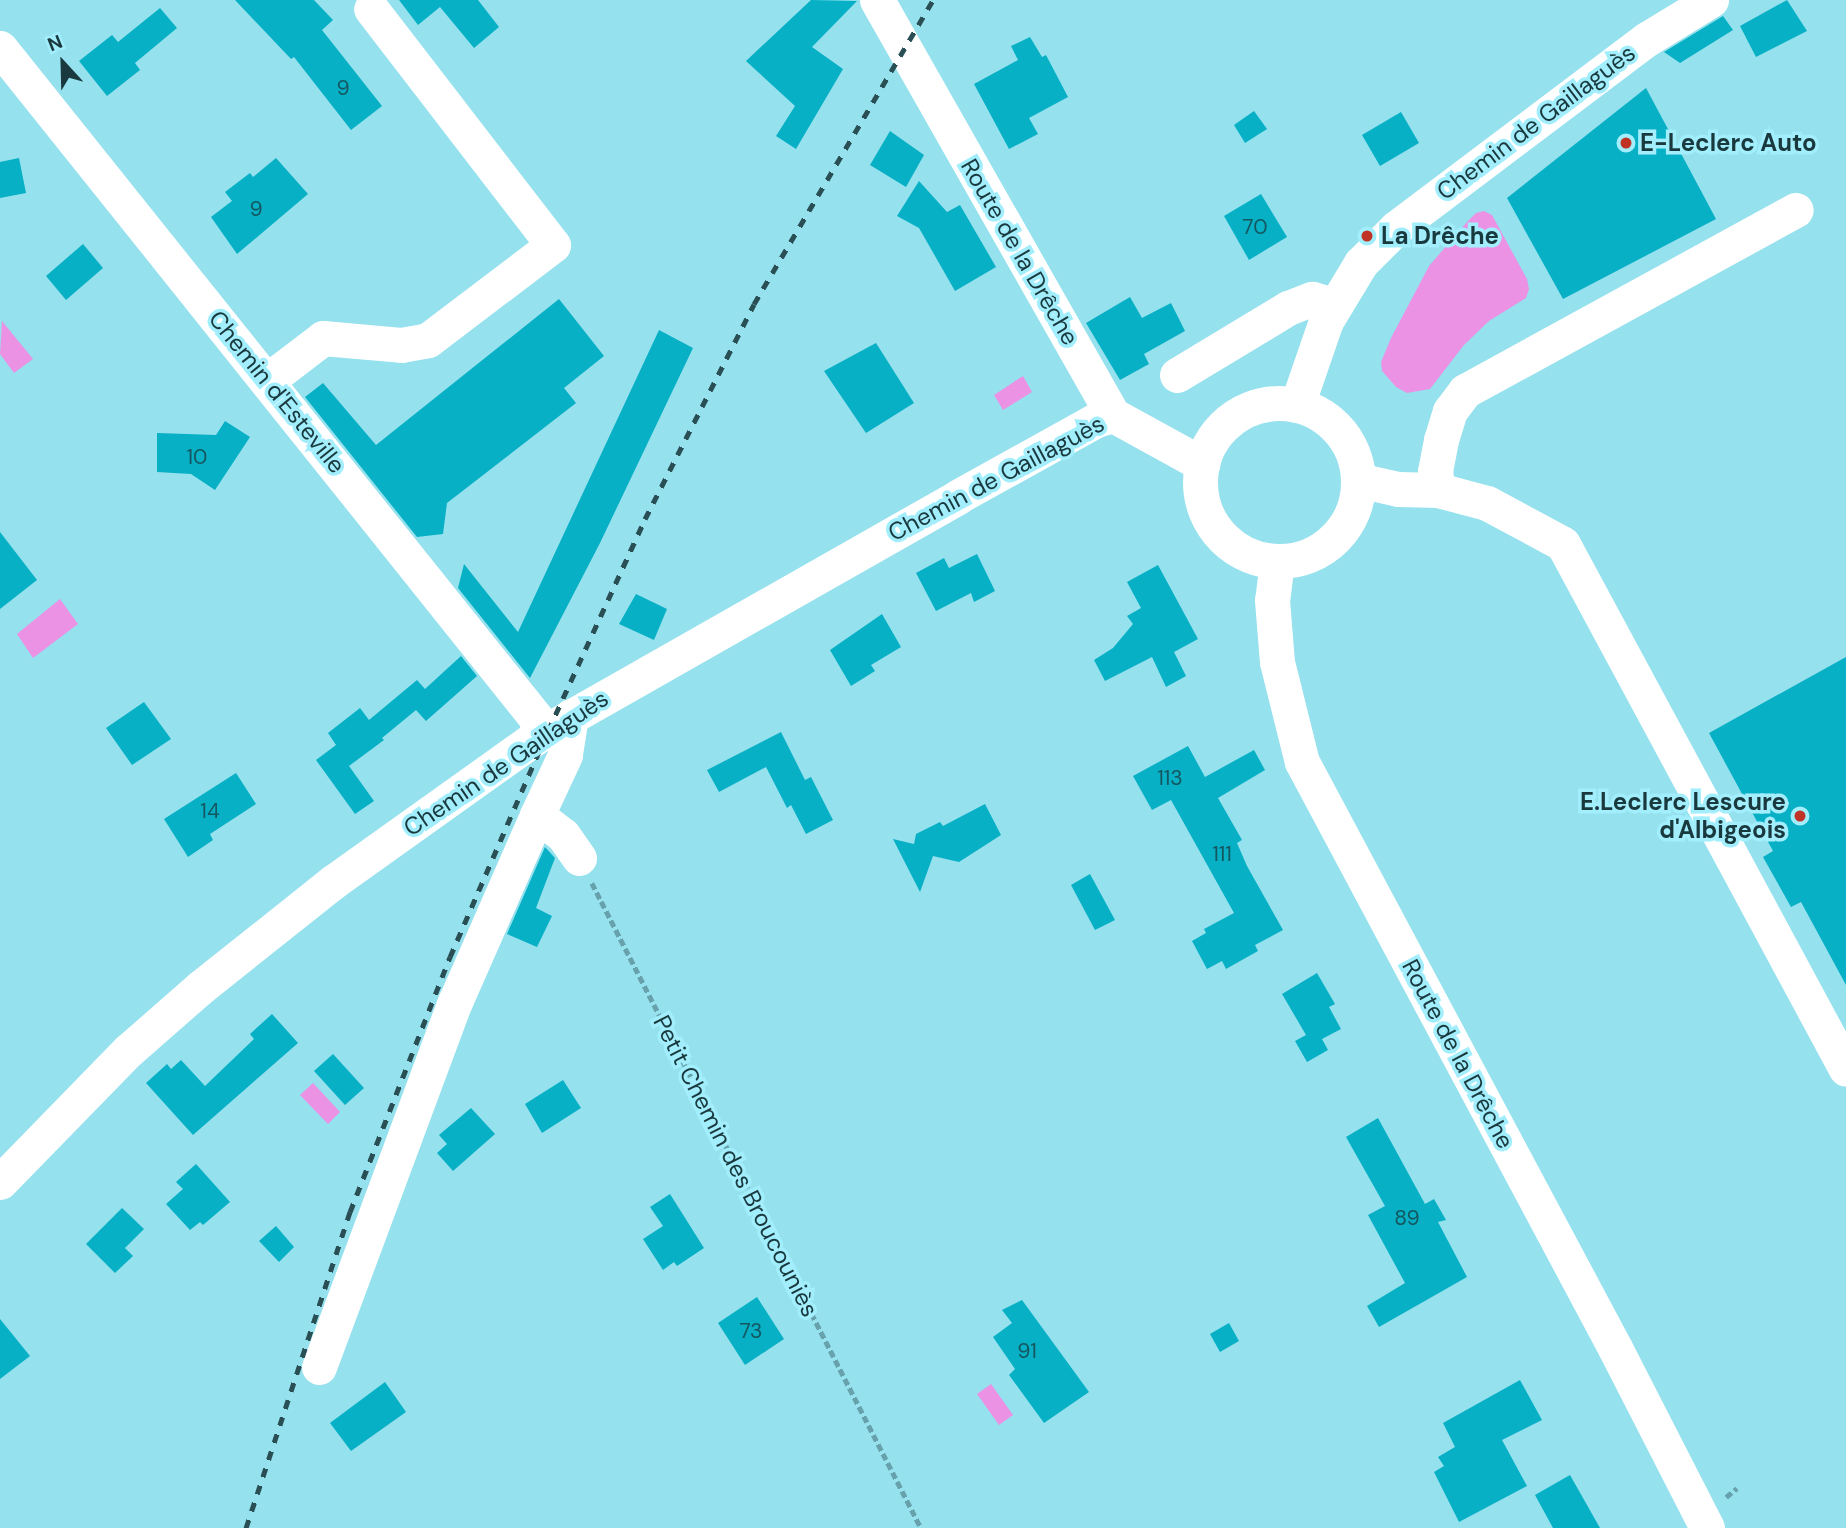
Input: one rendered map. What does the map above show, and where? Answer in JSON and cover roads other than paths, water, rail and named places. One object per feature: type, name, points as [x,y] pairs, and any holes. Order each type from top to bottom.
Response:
[{"type":"street","name":"Route de la Drêche","points":[[877,0],[1113,415]]},
{"type":"street","name":"Chemin de Gaillaguès","points":[[1297,405],[1309,363],[1335,305],[1361,263],[1396,228],[1615,62],[1710,0]]},
{"type":"street","points":[[268,380],[323,338],[401,345],[428,340],[553,245],[371,9]]},
{"type":"street","name":"Chemin d'Esteville","points":[[2,53],[268,380],[536,718],[539,735]]},
{"type":"street","points":[[1438,491],[1435,471],[1441,440],[1450,411],[1465,391],[1796,210]]},
{"type":"street","points":[[1177,375],[1288,308],[1312,299],[1335,305]]},
{"type":"street","points":[[1266,404],[1297,405],[1324,417],[1345,438],[1357,465],[1358,480],[1353,511],[1335,537],[1308,555],[1277,561],[1247,554],[1222,536],[1205,510],[1200,479],[1202,464],[1215,436],[1237,415],[1266,404]]},
{"type":"street","points":[[1113,415],[1202,464]]},
{"type":"street","name":"Chemin de Gaillaguès","points":[[0,1182],[129,1050],[201,987],[333,882],[539,735],[982,483],[1096,420],[1113,415]]},
{"type":"street","points":[[1358,480],[1398,489],[1438,491],[1487,503],[1563,544],[1573,557],[1846,1069]]},
{"type":"street","name":"Route de la Drêche","points":[[1277,561],[1272,600],[1277,662],[1302,762],[1615,1348],[1707,1528]]},
{"type":"street","points":[[320,1367],[455,1002],[565,755],[571,716]]},
{"type":"street","points":[[537,815],[563,835],[579,858]]},
{"type":"railway","points":[[246,1528],[350,1212],[450,957],[548,731],[645,519],[754,304],[933,0]]},
{"type":"place","name":"E-Leclerc Auto","points":[[1626,143]]},
{"type":"place","name":"La Drêche","points":[[1367,236]]},
{"type":"place","name":"E.Leclerc Lescure d'Albigeois","points":[[1800,816]]}]
